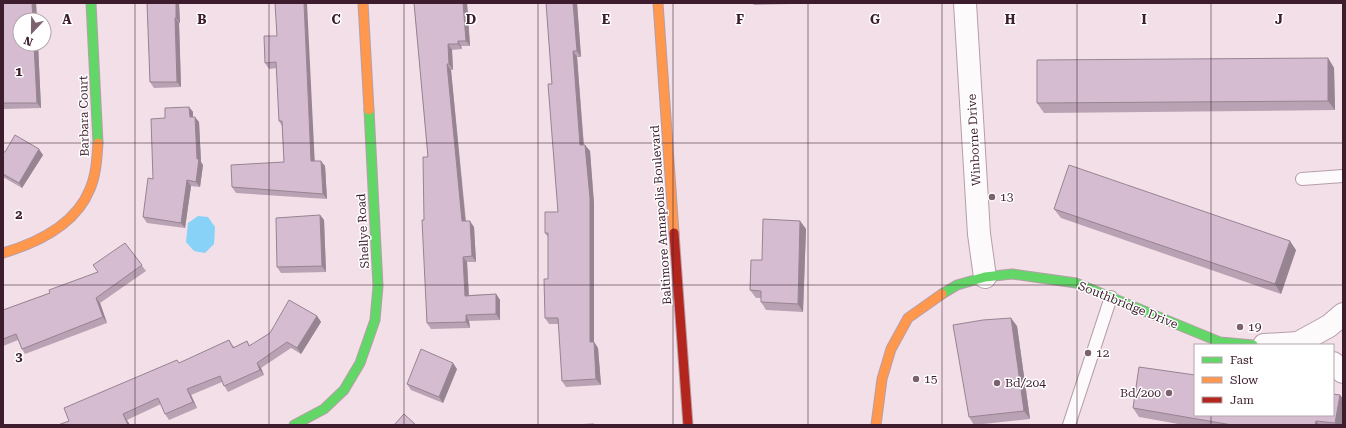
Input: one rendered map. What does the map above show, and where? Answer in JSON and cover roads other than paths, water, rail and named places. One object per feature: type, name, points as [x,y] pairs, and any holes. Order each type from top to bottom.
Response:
[{"type":"street","name":"Barbara Court","points":[[3,253],[33,241],[60,226],[84,201],[92,184],[97,161],[98,129],[91,3]]},
{"type":"street","name":"Shellye Road","points":[[294,425],[325,408],[344,389],[361,361],[371,336],[377,308],[378,273],[363,3]]},
{"type":"street","name":"Baltimore Annapolis Boulevard","points":[[658,3],[688,425]]},
{"type":"street","name":"Winborne Drive","points":[[966,3],[979,234],[985,277]]},
{"type":"street","name":"Southbridge Drive","points":[[876,425],[882,380],[889,357],[908,318],[934,298],[956,285],[985,277],[1012,274],[1076,283],[1220,342],[1242,344]]},
{"type":"street","points":[[1300,344],[1329,326],[1343,314]]},
{"type":"street","points":[[1334,364],[1343,372]]},
{"type":"lane","points":[[1302,179],[1343,176]]},
{"type":"lane","points":[[1070,425],[1111,297]]},
{"type":"water","points":[[198,216],[208,217],[215,227],[214,244],[205,253],[194,251],[186,242],[188,223]]},
{"type":"place","name":"13","points":[[992,197]]},
{"type":"place","name":"19","points":[[1240,327]]},
{"type":"place","name":"12","points":[[1088,353]]},
{"type":"place","name":"15","points":[[916,379]]},
{"type":"place","name":"Bd/204","points":[[997,383]]},
{"type":"place","name":"Bd/200","points":[[1169,393]]}]
